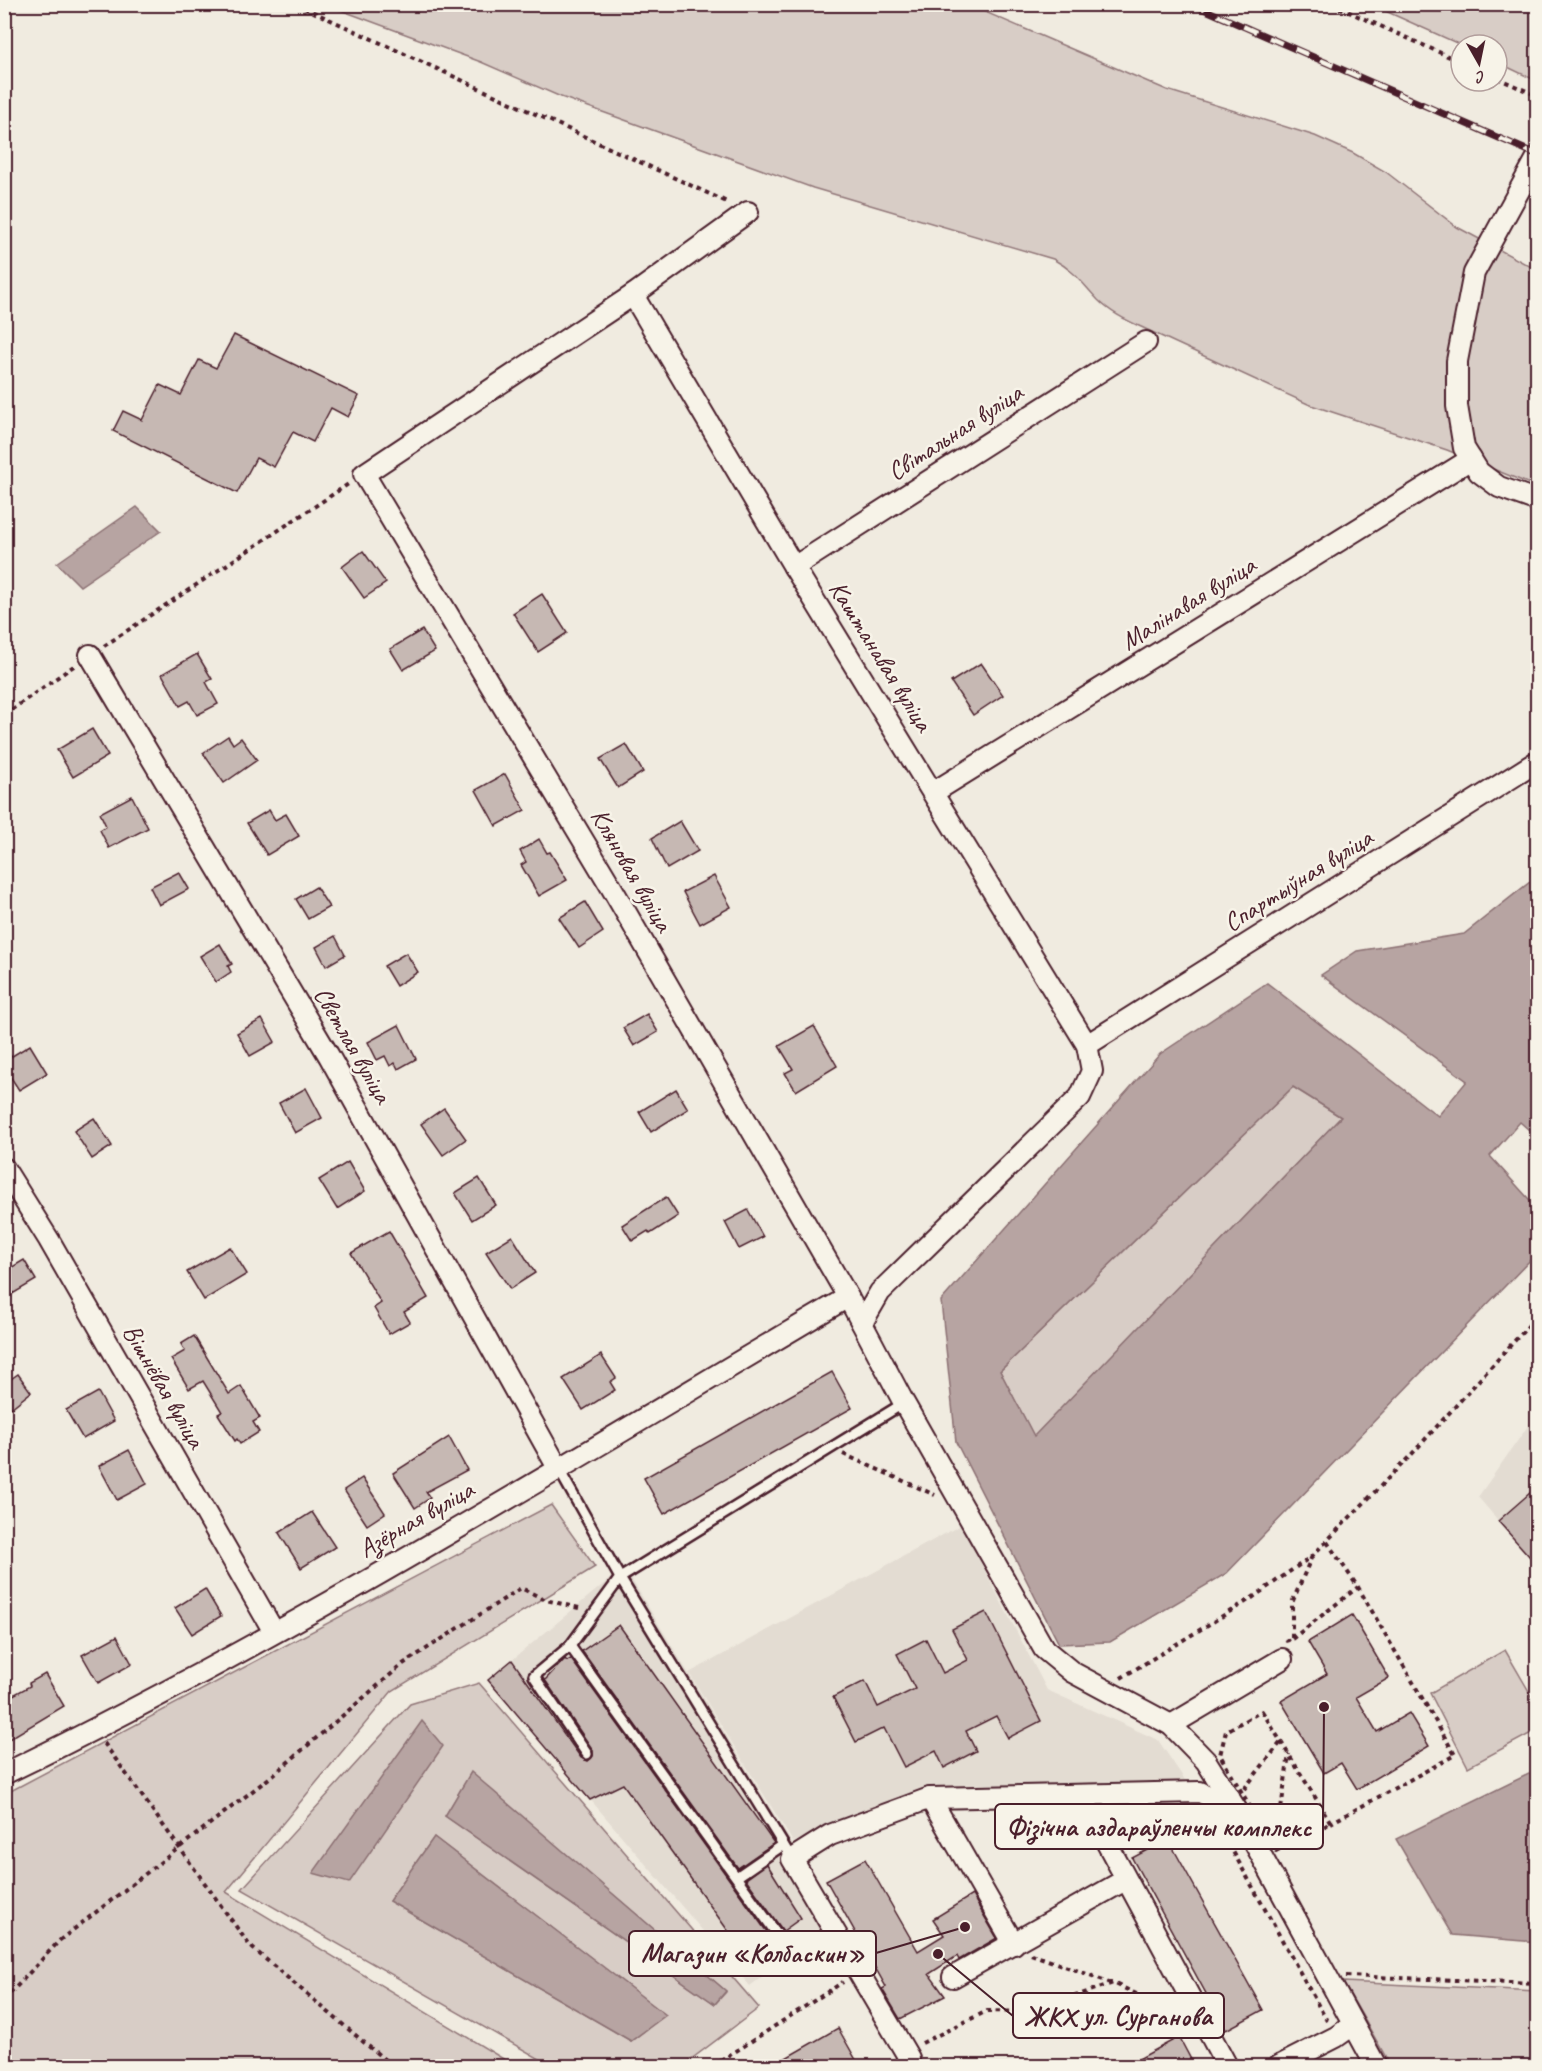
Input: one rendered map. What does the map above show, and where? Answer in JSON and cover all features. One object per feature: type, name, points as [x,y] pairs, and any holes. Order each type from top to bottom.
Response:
[{"type":"street","points":[[1538,156],[1474,273],[1457,361],[1457,406],[1464,448],[1479,472],[1499,487],[1538,501]]},
{"type":"street","points":[[364,474],[633,295],[748,212]]},
{"type":"street","name":"Каштанавая вуліца","points":[[633,295],[794,567],[1087,1045]]},
{"type":"street","name":"Світальная вуліца","points":[[794,567],[1146,342]]},
{"type":"street","name":"Малінавая вуліца","points":[[934,792],[1471,459]]},
{"type":"street","name":"Кляновая вуліца","points":[[364,474],[616,895],[848,1297],[904,1402],[1044,1649],[1072,1672],[1171,1725],[1239,1800],[1324,1975],[1376,2067]]},
{"type":"street","name":"Светлая вуліца","points":[[90,656],[329,1056],[558,1468]]},
{"type":"street","name":"Спартыўная вуліца","points":[[1087,1045],[1538,761]]},
{"type":"street","points":[[862,1323],[880,1292],[1080,1097],[1092,1071],[1087,1045]]},
{"type":"street","name":"Вішнёвая вуліца","points":[[4,1168],[49,1240],[274,1632]]},
{"type":"street","name":"Азёрная вуліца","points":[[4,1774],[95,1730],[274,1632],[848,1297]]},
{"type":"street","points":[[1171,1725],[1281,1651]]},
{"type":"street","points":[[906,2061],[859,1972],[788,1852],[930,1798],[1200,1792],[1239,1800]]},
{"type":"street","points":[[1081,1795],[1227,2067]]},
{"type":"street","points":[[930,1798],[1011,1945]]},
{"type":"street","points":[[953,1977],[1125,1880]]},
{"type":"street","points":[[1279,2067],[1336,2037],[1353,2025]]},
{"type":"lane","points":[[587,1754],[534,1676],[570,1646],[620,1578],[904,1402]]},
{"type":"lane","points":[[558,1468],[620,1578],[788,1852],[738,1876]]},
{"type":"lane","points":[[570,1646],[738,1876],[782,1941]]},
{"type":"path","points":[[297,4],[748,212]]},
{"type":"path","points":[[1331,4],[1449,57]]},
{"type":"path","points":[[1509,83],[1538,96]]},
{"type":"path","points":[[4,715],[364,474]]},
{"type":"path","points":[[1105,1688],[1252,1598],[1312,1557],[1411,1455],[1538,1315]]},
{"type":"path","points":[[830,1448],[944,1499]]},
{"type":"path","points":[[1276,1851],[1455,1755],[1358,1587],[1327,1542]]},
{"type":"path","points":[[1292,1639],[1292,1604],[1312,1557]]},
{"type":"path","points":[[1281,1651],[1292,1639],[1358,1587]]},
{"type":"path","points":[[4,2000],[60,1940],[273,1775],[403,1664],[521,1588],[546,1600],[595,1612]]},
{"type":"path","points":[[1276,1851],[1239,1800],[1220,1755],[1226,1731],[1262,1711],[1331,1822]]},
{"type":"path","points":[[95,1730],[250,1946],[392,2067]]},
{"type":"path","points":[[1239,1800],[1281,1742]]},
{"type":"path","points":[[1276,1851],[1289,1754]]},
{"type":"path","points":[[1200,1792],[1336,2037]]},
{"type":"path","points":[[1011,1945],[1113,1983],[1205,2027]]},
{"type":"path","points":[[713,2067],[859,1972]]},
{"type":"path","points":[[1324,1975],[1538,1983]]},
{"type":"path","points":[[906,2061],[987,2011],[1029,2012],[1113,1983]]},
{"type":"shaded area","points":[[327,5],[969,5],[1167,90],[1315,136],[1353,153],[1386,172],[1457,227],[1537,270],[1537,487],[1447,450],[1308,404],[1139,326],[1107,308],[1073,273],[1053,259],[813,188],[561,97],[481,62]]},
{"type":"shaded area","points":[[1372,5],[1537,5],[1537,81],[1509,68],[1509,33],[1449,33],[1449,40]]},
{"type":"shaded area","points":[[137,507],[161,531],[80,586],[57,563]]},
{"type":"shaded area","points":[[1535,878],[1538,878],[1537,1137],[1520,1122],[1490,1156],[1537,1208],[1537,1253],[1227,1573],[1110,1642],[1059,1644],[956,1442],[941,1301],[1160,1054],[1267,983],[1438,1116],[1467,1081],[1321,975],[1357,951],[1464,934]],"holes":[[[1293,1087],[1341,1117],[1034,1436],[1000,1371]]]},
{"type":"shaded area","points":[[1293,1087],[1341,1117],[1034,1437],[1000,1371]]},
{"type":"shaded area","points":[[1537,1413],[1537,1566],[1478,1497]]},
{"type":"shaded area","points":[[551,1505],[595,1567],[392,1691],[226,1892],[515,2066],[5,2066],[5,1794]]},
{"type":"shaded area","points":[[961,1525],[1047,1690],[1158,1740],[1187,1783],[924,1792],[793,1842],[689,1673]]},
{"type":"shaded area","points":[[624,1567],[794,1847],[780,1856],[826,1928],[750,1986],[488,1680]]},
{"type":"shaded area","points":[[1505,1650],[1537,1705],[1537,1730],[1468,1767],[1430,1693]]},
{"type":"shaded area","points":[[479,1683],[759,2008],[682,2066],[552,2066],[242,1889],[410,1704]],"holes":[[[471,1773],[726,1991],[726,1992],[715,2004],[445,1816]],[[434,1837],[665,2015],[631,2041],[389,1901]]]},
{"type":"shaded area","points":[[422,1721],[443,1746],[349,1883],[313,1873]]},
{"type":"shaded area","points":[[1537,1770],[1537,1942],[1452,1935],[1396,1839]]},
{"type":"shaded area","points":[[471,1772],[726,1991],[715,2004],[445,1816]]},
{"type":"shaded area","points":[[434,1837],[666,2015],[631,2041],[389,1901]]},
{"type":"shaded area","points":[[1343,1982],[1537,1991],[1537,2066],[1391,2066]]},
{"type":"building","points":[[234,335],[359,396],[348,417],[331,408],[313,442],[293,432],[274,467],[256,458],[237,493],[113,431],[123,411],[142,420],[160,385],[181,395],[199,360],[216,368]]},
{"type":"building","points":[[363,551],[386,583],[364,598],[342,567]]},
{"type":"building","points":[[542,594],[567,633],[538,652],[513,613]]},
{"type":"building","points":[[422,630],[435,651],[403,670],[390,649]]},
{"type":"building","points":[[197,654],[212,679],[206,682],[218,704],[197,715],[189,701],[180,706],[162,674]]},
{"type":"building","points":[[981,663],[1003,695],[973,715],[951,682]]},
{"type":"building","points":[[92,729],[108,756],[73,777],[57,750]]},
{"type":"building","points":[[228,736],[233,744],[241,738],[257,760],[224,783],[203,753]]},
{"type":"building","points":[[626,744],[643,772],[618,788],[600,759]]},
{"type":"building","points":[[505,774],[525,810],[496,826],[476,790]]},
{"type":"building","points":[[132,796],[148,828],[109,848],[100,830],[106,826],[100,813]]},
{"type":"building","points":[[269,810],[275,820],[286,814],[299,836],[267,855],[247,823]]},
{"type":"building","points":[[680,821],[698,851],[667,869],[652,838]]},
{"type":"building","points":[[539,839],[567,880],[539,896],[521,865],[526,862],[520,851]]},
{"type":"building","points":[[179,872],[189,889],[159,905],[150,887]]},
{"type":"building","points":[[714,876],[731,907],[700,924],[683,892]]},
{"type":"building","points":[[316,887],[329,907],[308,919],[296,899]]},
{"type":"building","points":[[585,902],[603,932],[579,948],[559,918]]},
{"type":"building","points":[[335,936],[345,955],[326,966],[316,947]]},
{"type":"building","points":[[220,944],[232,964],[228,966],[231,972],[216,982],[200,956]]},
{"type":"building","points":[[406,953],[418,972],[396,986],[384,966]]},
{"type":"building","points":[[647,1014],[658,1032],[634,1046],[623,1028]]},
{"type":"building","points":[[262,1019],[275,1042],[250,1056],[237,1033]]},
{"type":"building","points":[[399,1025],[416,1059],[398,1069],[395,1063],[390,1066],[385,1056],[377,1060],[368,1042]]},
{"type":"building","points":[[814,1026],[837,1066],[796,1091],[785,1073],[793,1069],[779,1046]]},
{"type":"building","points":[[30,1045],[47,1073],[19,1090],[4,1067],[4,1061]]},
{"type":"building","points":[[306,1088],[322,1118],[295,1133],[279,1103]]},
{"type":"building","points":[[676,1089],[688,1109],[651,1132],[639,1112]]},
{"type":"building","points":[[444,1108],[466,1139],[443,1155],[421,1124]]},
{"type":"building","points":[[94,1118],[112,1146],[92,1159],[74,1131]]},
{"type":"building","points":[[348,1162],[365,1191],[337,1209],[319,1180]]},
{"type":"building","points":[[479,1178],[496,1205],[472,1220],[455,1193]]},
{"type":"building","points":[[666,1197],[678,1216],[650,1234],[648,1231],[632,1241],[622,1225]]},
{"type":"building","points":[[748,1210],[763,1237],[739,1249],[725,1222]]},
{"type":"building","points":[[389,1231],[428,1298],[404,1312],[410,1322],[389,1334],[374,1308],[381,1303],[351,1253]]},
{"type":"building","points":[[512,1236],[535,1273],[510,1289],[486,1252]]},
{"type":"building","points":[[230,1247],[247,1274],[204,1300],[187,1272]]},
{"type":"building","points":[[24,1260],[36,1280],[4,1299],[4,1272]]},
{"type":"building","points":[[194,1336],[229,1394],[241,1386],[260,1418],[253,1422],[259,1432],[240,1444],[237,1439],[235,1441],[218,1414],[222,1412],[203,1381],[189,1389],[171,1359],[185,1351],[181,1344]]},
{"type":"building","points":[[601,1355],[616,1378],[610,1382],[615,1390],[583,1410],[563,1379]]},
{"type":"building","points":[[832,1372],[852,1408],[664,1514],[644,1478]]},
{"type":"building","points":[[18,1374],[31,1392],[11,1408],[4,1400],[4,1384]]},
{"type":"building","points":[[98,1392],[114,1421],[83,1439],[66,1410]]},
{"type":"building","points":[[449,1437],[467,1470],[426,1492],[430,1498],[415,1508],[393,1473]]},
{"type":"building","points":[[129,1450],[147,1484],[117,1500],[99,1466]]},
{"type":"building","points":[[362,1478],[385,1513],[367,1525],[344,1490]]},
{"type":"building","points":[[1538,1486],[1538,1566],[1498,1521]]},
{"type":"building","points":[[312,1512],[335,1547],[301,1568],[279,1533]]},
{"type":"building","points":[[205,1589],[221,1616],[192,1634],[175,1608]]},
{"type":"building","points":[[986,1612],[1041,1721],[1008,1738],[996,1716],[966,1731],[976,1751],[944,1768],[936,1751],[904,1767],[884,1728],[856,1742],[833,1697],[865,1681],[878,1707],[915,1689],[897,1654],[926,1639],[943,1673],[968,1660],[952,1629]]},
{"type":"building","points":[[1352,1615],[1389,1678],[1356,1697],[1377,1732],[1409,1713],[1429,1746],[1357,1789],[1341,1763],[1324,1773],[1281,1701],[1327,1674],[1308,1642]]},
{"type":"building","points":[[619,1625],[774,1843],[738,1868],[582,1651]]},
{"type":"building","points":[[117,1636],[132,1664],[98,1683],[82,1655]]},
{"type":"building","points":[[565,1659],[567,1661],[571,1659],[772,1939],[767,1943],[772,1951],[749,1960],[623,1784],[590,1800],[488,1680],[512,1660],[581,1758],[588,1761],[593,1756],[593,1750],[545,1680]]},
{"type":"building","points":[[45,1674],[64,1706],[4,1742],[4,1700],[30,1686],[29,1683]]},
{"type":"building","points":[[1168,1839],[1263,2010],[1226,2030],[1132,1858]]},
{"type":"building","points":[[865,1859],[918,1951],[944,1935],[933,1919],[972,1895],[997,1938],[959,1960],[957,1956],[929,1974],[945,1996],[900,2019],[882,1989],[886,1987],[826,1880]]},
{"type":"building","points":[[767,1864],[801,1918],[783,1931],[746,1879]]},
{"type":"building","points":[[838,2028],[860,2067],[770,2067]]},
{"type":"building","points":[[1179,2037],[1195,2067],[1124,2067]]},
{"type":"railway","points":[[1192,4],[1538,155]]},
{"type":"place","name":"Фізічна аздараўленчы комплекс","points":[[1324,1707]]},
{"type":"place","name":"Магазин «Колбаскин»","points":[[965,1927]]},
{"type":"place","name":"ЖКХ ул. Сурганова","points":[[938,1954]]}]
